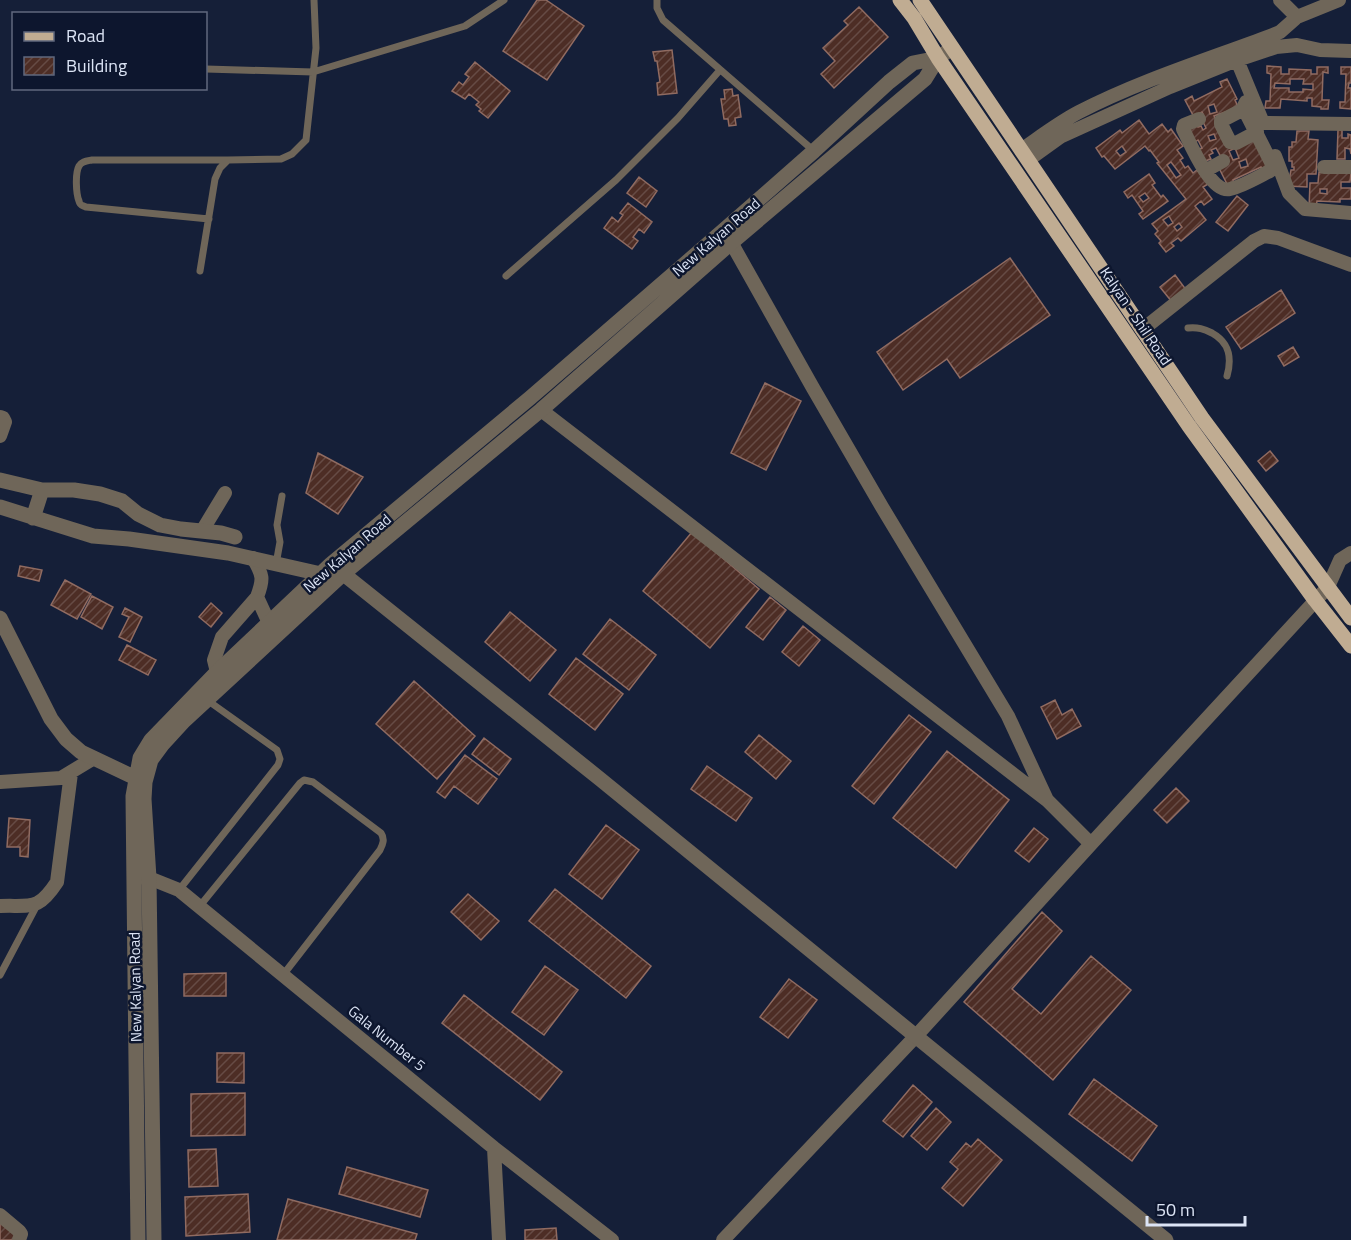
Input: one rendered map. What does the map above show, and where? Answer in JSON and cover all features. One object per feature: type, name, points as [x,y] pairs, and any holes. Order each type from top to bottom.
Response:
[{"type":"main road","name":"Kalyan - Shil Road","points":[[900,0],[1189,426],[1351,646]]},
{"type":"main road","name":"Kalyan - Shil Road","points":[[920,0],[1202,418],[1351,618]]},
{"type":"street","points":[[1281,0],[1297,17]]},
{"type":"street","points":[[1024,155],[1050,130],[1078,113],[1146,83],[1280,32],[1297,17],[1339,0]]},
{"type":"street","points":[[1024,155],[1170,87],[1236,60],[1276,47],[1297,45],[1320,50],[1351,51]]},
{"type":"street","name":"New Kalyan Road","points":[[138,1240],[141,877],[133,796],[151,760],[162,745],[332,571],[530,398],[925,79],[938,58],[952,48]]},
{"type":"street","name":"New Kalyan Road","points":[[140,780],[141,758],[150,740],[269,623],[298,606],[332,571],[541,410],[728,237],[814,151],[889,82],[913,63],[938,58]]},
{"type":"street","points":[[1236,60],[1249,104],[1289,193],[1305,209],[1351,213]]},
{"type":"street","points":[[1249,104],[1221,121],[1230,142],[1236,143],[1260,128],[1351,124]]},
{"type":"street","points":[[1199,119],[1183,127],[1205,171],[1218,187],[1225,190],[1270,171],[1272,168],[1260,128]]},
{"type":"street","points":[[1205,171],[1223,161]]},
{"type":"street","points":[[1324,166],[1351,167]]},
{"type":"street","points":[[1142,330],[1254,241],[1264,236],[1278,238],[1351,265]]},
{"type":"street","points":[[728,237],[865,477],[1008,716],[1048,801]]},
{"type":"street","points":[[541,410],[1048,801],[1091,844]]},
{"type":"street","points":[[0,417],[5,422],[0,436]]},
{"type":"street","points":[[0,480],[42,490],[74,490],[100,494],[122,501],[138,514],[160,525],[235,537]]},
{"type":"street","points":[[33,518],[42,490]]},
{"type":"street","points":[[202,531],[225,494]]},
{"type":"street","points":[[0,507],[93,536],[228,553],[282,565],[332,571],[600,778],[1166,1240]]},
{"type":"street","points":[[179,546],[181,529]]},
{"type":"street","points":[[723,1240],[916,1036],[1328,587],[1340,560],[1351,553]]},
{"type":"street","points":[[217,672],[214,660],[222,638],[257,597],[262,584],[262,573],[253,558]]},
{"type":"street","points":[[257,597],[269,623]]},
{"type":"street","points":[[0,618],[51,719],[66,740],[81,752],[140,780]]},
{"type":"street","points":[[0,782],[61,778],[94,758]]},
{"type":"street","points":[[0,906],[37,905],[48,897],[57,882],[71,773]]},
{"type":"street","points":[[141,877],[154,1240]]},
{"type":"street","name":"Gala Number 5","points":[[141,877],[179,890],[494,1148],[612,1240]]},
{"type":"street","points":[[494,1148],[499,1240]]},
{"type":"street","points":[[0,1215],[19,1231],[21,1234],[19,1240]]},
{"type":"lane","points":[[209,219],[86,207],[78,201],[77,171],[85,161],[92,160],[281,159],[292,154],[306,140],[316,48],[314,0]]},
{"type":"lane","points":[[207,69],[313,72],[465,26],[504,0]]},
{"type":"lane","points":[[657,0],[657,8],[663,20],[814,151]]},
{"type":"lane","points":[[507,276],[616,180],[678,118],[720,70]]},
{"type":"lane","points":[[200,271],[215,179],[220,168],[228,160]]},
{"type":"lane","points":[[1188,328],[1197,327],[1208,331],[1219,337],[1226,345],[1230,353],[1227,376]]},
{"type":"lane","points":[[282,496],[277,525],[282,565]]},
{"type":"lane","points":[[179,890],[278,765],[280,759],[277,750],[206,700]]},
{"type":"lane","points":[[199,907],[304,780],[313,782],[381,833],[383,843],[380,850],[283,975]]},
{"type":"lane","points":[[0,975],[37,905]]},
{"type":"building","points":[[537,0],[546,0],[584,26],[547,80],[503,51]]},
{"type":"building","points":[[859,7],[888,37],[834,88],[821,74],[835,61],[823,48],[848,25],[844,21]]},
{"type":"building","points":[[672,50],[677,93],[658,95],[657,83],[660,82],[657,61],[655,61],[653,52]]},
{"type":"building","points":[[475,62],[510,91],[488,118],[479,111],[481,109],[476,105],[479,102],[469,94],[465,99],[452,91],[459,82],[463,85],[469,77],[465,74]]},
{"type":"building","points":[[1267,66],[1281,67],[1281,74],[1289,74],[1289,69],[1311,70],[1311,74],[1317,74],[1317,67],[1328,67],[1328,73],[1323,72],[1322,100],[1329,100],[1328,109],[1312,106],[1312,98],[1307,98],[1307,101],[1281,99],[1280,108],[1265,108],[1266,101],[1270,101],[1271,74],[1267,73]],"holes":[[[1290,79],[1304,79],[1303,84],[1313,84],[1313,90],[1303,89],[1303,92],[1289,92],[1289,88],[1274,88],[1275,83],[1290,84]]]},
{"type":"building","points":[[1341,67],[1351,67],[1351,83],[1348,88],[1351,88],[1351,109],[1340,108],[1340,102],[1345,102],[1346,74],[1341,74]]},
{"type":"building","points":[[1227,79],[1237,99],[1235,100],[1239,109],[1214,116],[1230,148],[1256,135],[1270,166],[1263,170],[1261,167],[1233,180],[1234,183],[1228,186],[1218,166],[1222,159],[1216,148],[1211,150],[1213,153],[1209,155],[1211,159],[1205,161],[1199,149],[1202,148],[1198,140],[1195,142],[1186,129],[1196,124],[1203,130],[1206,128],[1200,116],[1202,112],[1196,115],[1195,119],[1185,100],[1192,96],[1194,101],[1222,87],[1220,82]],"holes":[[[1214,104],[1217,112],[1210,114],[1208,106]],[[1214,134],[1216,139],[1210,141],[1208,136]],[[1235,148],[1239,158],[1233,160],[1229,151]],[[1246,159],[1248,166],[1241,168],[1239,162]]]},
{"type":"building","points":[[732,89],[733,96],[738,95],[741,117],[735,118],[736,125],[729,126],[728,119],[724,119],[721,99],[725,99],[724,90]]},
{"type":"building","points":[[1139,120],[1149,134],[1162,124],[1168,132],[1171,129],[1183,146],[1177,150],[1183,158],[1180,160],[1185,168],[1188,166],[1193,173],[1197,170],[1208,184],[1203,187],[1212,199],[1204,205],[1201,201],[1195,206],[1206,220],[1181,241],[1178,238],[1171,243],[1174,246],[1166,252],[1155,234],[1158,231],[1152,224],[1186,199],[1145,146],[1115,169],[1104,156],[1102,157],[1096,148],[1120,130],[1122,133]],"holes":[[[1122,146],[1126,152],[1120,156],[1116,151]],[[1171,162],[1181,175],[1176,178],[1167,165]],[[1169,216],[1173,223],[1168,226],[1163,220]],[[1179,223],[1182,227],[1177,231],[1174,227]]]},
{"type":"building","points":[[1338,130],[1342,130],[1342,138],[1348,138],[1348,134],[1351,135],[1351,154],[1350,149],[1345,148],[1345,159],[1337,159]]},
{"type":"building","points":[[1297,131],[1309,131],[1308,139],[1318,140],[1316,174],[1307,174],[1307,187],[1288,186],[1291,170],[1294,170],[1292,161],[1289,161],[1289,147],[1292,147],[1292,142],[1296,142]]},
{"type":"building","points":[[1319,172],[1351,173],[1350,182],[1341,182],[1341,188],[1351,188],[1351,199],[1340,199],[1340,202],[1317,201],[1316,208],[1309,208],[1310,183],[1318,183]],"holes":[[[1320,189],[1327,189],[1327,194],[1320,193]]]},
{"type":"building","points":[[1149,174],[1155,183],[1152,185],[1161,197],[1163,195],[1168,201],[1143,219],[1139,214],[1143,211],[1132,195],[1128,198],[1124,192]],"holes":[[[1145,193],[1149,198],[1143,202],[1139,197]]]},
{"type":"building","points":[[639,177],[657,191],[646,207],[627,193]]},
{"type":"building","points":[[1237,196],[1248,205],[1228,231],[1216,222]]},
{"type":"building","points":[[628,203],[652,222],[644,233],[639,229],[633,237],[638,241],[632,249],[604,228],[612,217],[618,222],[623,215],[620,213]]},
{"type":"building","points":[[1010,258],[1050,315],[960,378],[947,359],[903,390],[877,352]]},
{"type":"building","points":[[1175,275],[1187,291],[1172,302],[1160,287]]},
{"type":"building","points":[[1281,290],[1295,313],[1241,349],[1226,327]]},
{"type":"building","points":[[1293,347],[1299,357],[1284,366],[1278,356]]},
{"type":"building","points":[[765,383],[801,401],[766,470],[731,453]]},
{"type":"building","points":[[1270,451],[1278,461],[1266,471],[1258,461]]},
{"type":"building","points":[[318,453],[363,477],[338,514],[306,493]]},
{"type":"building","points":[[692,532],[759,589],[710,648],[643,591]]},
{"type":"building","points":[[20,566],[42,570],[39,581],[18,576]]},
{"type":"building","points":[[65,580],[91,594],[77,619],[51,605]]},
{"type":"building","points":[[92,596],[113,607],[102,629],[81,617]]},
{"type":"building","points":[[770,597],[786,610],[763,640],[746,627]]},
{"type":"building","points":[[211,603],[222,613],[211,627],[199,617]]},
{"type":"building","points":[[125,608],[142,617],[130,642],[119,637],[129,617],[122,614]]},
{"type":"building","points":[[510,612],[556,650],[530,681],[485,642]]},
{"type":"building","points":[[610,619],[656,655],[629,690],[583,654]]},
{"type":"building","points":[[803,626],[820,640],[799,666],[782,652]]},
{"type":"building","points":[[127,645],[156,660],[148,675],[119,660]]},
{"type":"building","points":[[576,658],[623,694],[595,730],[549,694]]},
{"type":"building","points":[[414,681],[475,736],[437,779],[376,724]]},
{"type":"building","points":[[1055,700],[1062,715],[1072,709],[1081,726],[1057,739],[1041,707]]},
{"type":"building","points":[[909,715],[931,732],[874,804],[852,786]]},
{"type":"building","points":[[759,735],[791,761],[776,779],[745,752]]},
{"type":"building","points":[[484,738],[511,759],[499,775],[472,754]]},
{"type":"building","points":[[947,751],[1009,800],[956,868],[893,818]]},
{"type":"building","points":[[465,755],[497,779],[478,804],[454,786],[445,798],[437,792]]},
{"type":"building","points":[[707,766],[752,798],[736,821],[691,789]]},
{"type":"building","points":[[1176,788],[1189,801],[1167,823],[1154,810]]},
{"type":"building","points":[[9,818],[30,820],[28,857],[20,856],[20,847],[7,847]]},
{"type":"building","points":[[606,825],[639,850],[602,899],[569,874]]},
{"type":"building","points":[[1034,828],[1048,839],[1029,862],[1015,851]]},
{"type":"building","points":[[555,889],[651,966],[626,998],[529,921]]},
{"type":"building","points":[[468,894],[499,921],[481,940],[451,912]]},
{"type":"building","points":[[1042,912],[1062,931],[1012,989],[1041,1014],[1091,956],[1131,990],[1053,1080],[964,1002]]},
{"type":"building","points":[[545,966],[578,990],[544,1035],[512,1012]]},
{"type":"building","points":[[226,973],[226,996],[184,996],[184,974]]},
{"type":"building","points":[[789,979],[817,1000],[788,1038],[760,1017]]},
{"type":"building","points":[[464,995],[562,1072],[540,1100],[442,1023]]},
{"type":"building","points":[[217,1053],[244,1053],[244,1083],[217,1082]]},
{"type":"building","points":[[1094,1079],[1157,1126],[1132,1161],[1069,1114]]},
{"type":"building","points":[[913,1085],[932,1102],[903,1137],[883,1121]]},
{"type":"building","points":[[245,1093],[245,1135],[191,1136],[191,1094]]},
{"type":"building","points":[[936,1108],[951,1122],[927,1150],[911,1136]]},
{"type":"building","points":[[978,1139],[1002,1160],[963,1206],[942,1188],[958,1169],[950,1162],[966,1143],[971,1147]]},
{"type":"building","points":[[216,1149],[218,1186],[189,1187],[188,1150]]},
{"type":"building","points":[[347,1167],[428,1190],[420,1217],[339,1194]]},
{"type":"building","points":[[248,1194],[250,1232],[186,1236],[185,1197]]},
{"type":"building","points":[[288,1199],[417,1234],[415,1240],[277,1240]]},
{"type":"building","points":[[0,1220],[18,1234],[13,1240],[0,1240]]},
{"type":"building","points":[[556,1228],[557,1240],[525,1240],[525,1230]]}]
